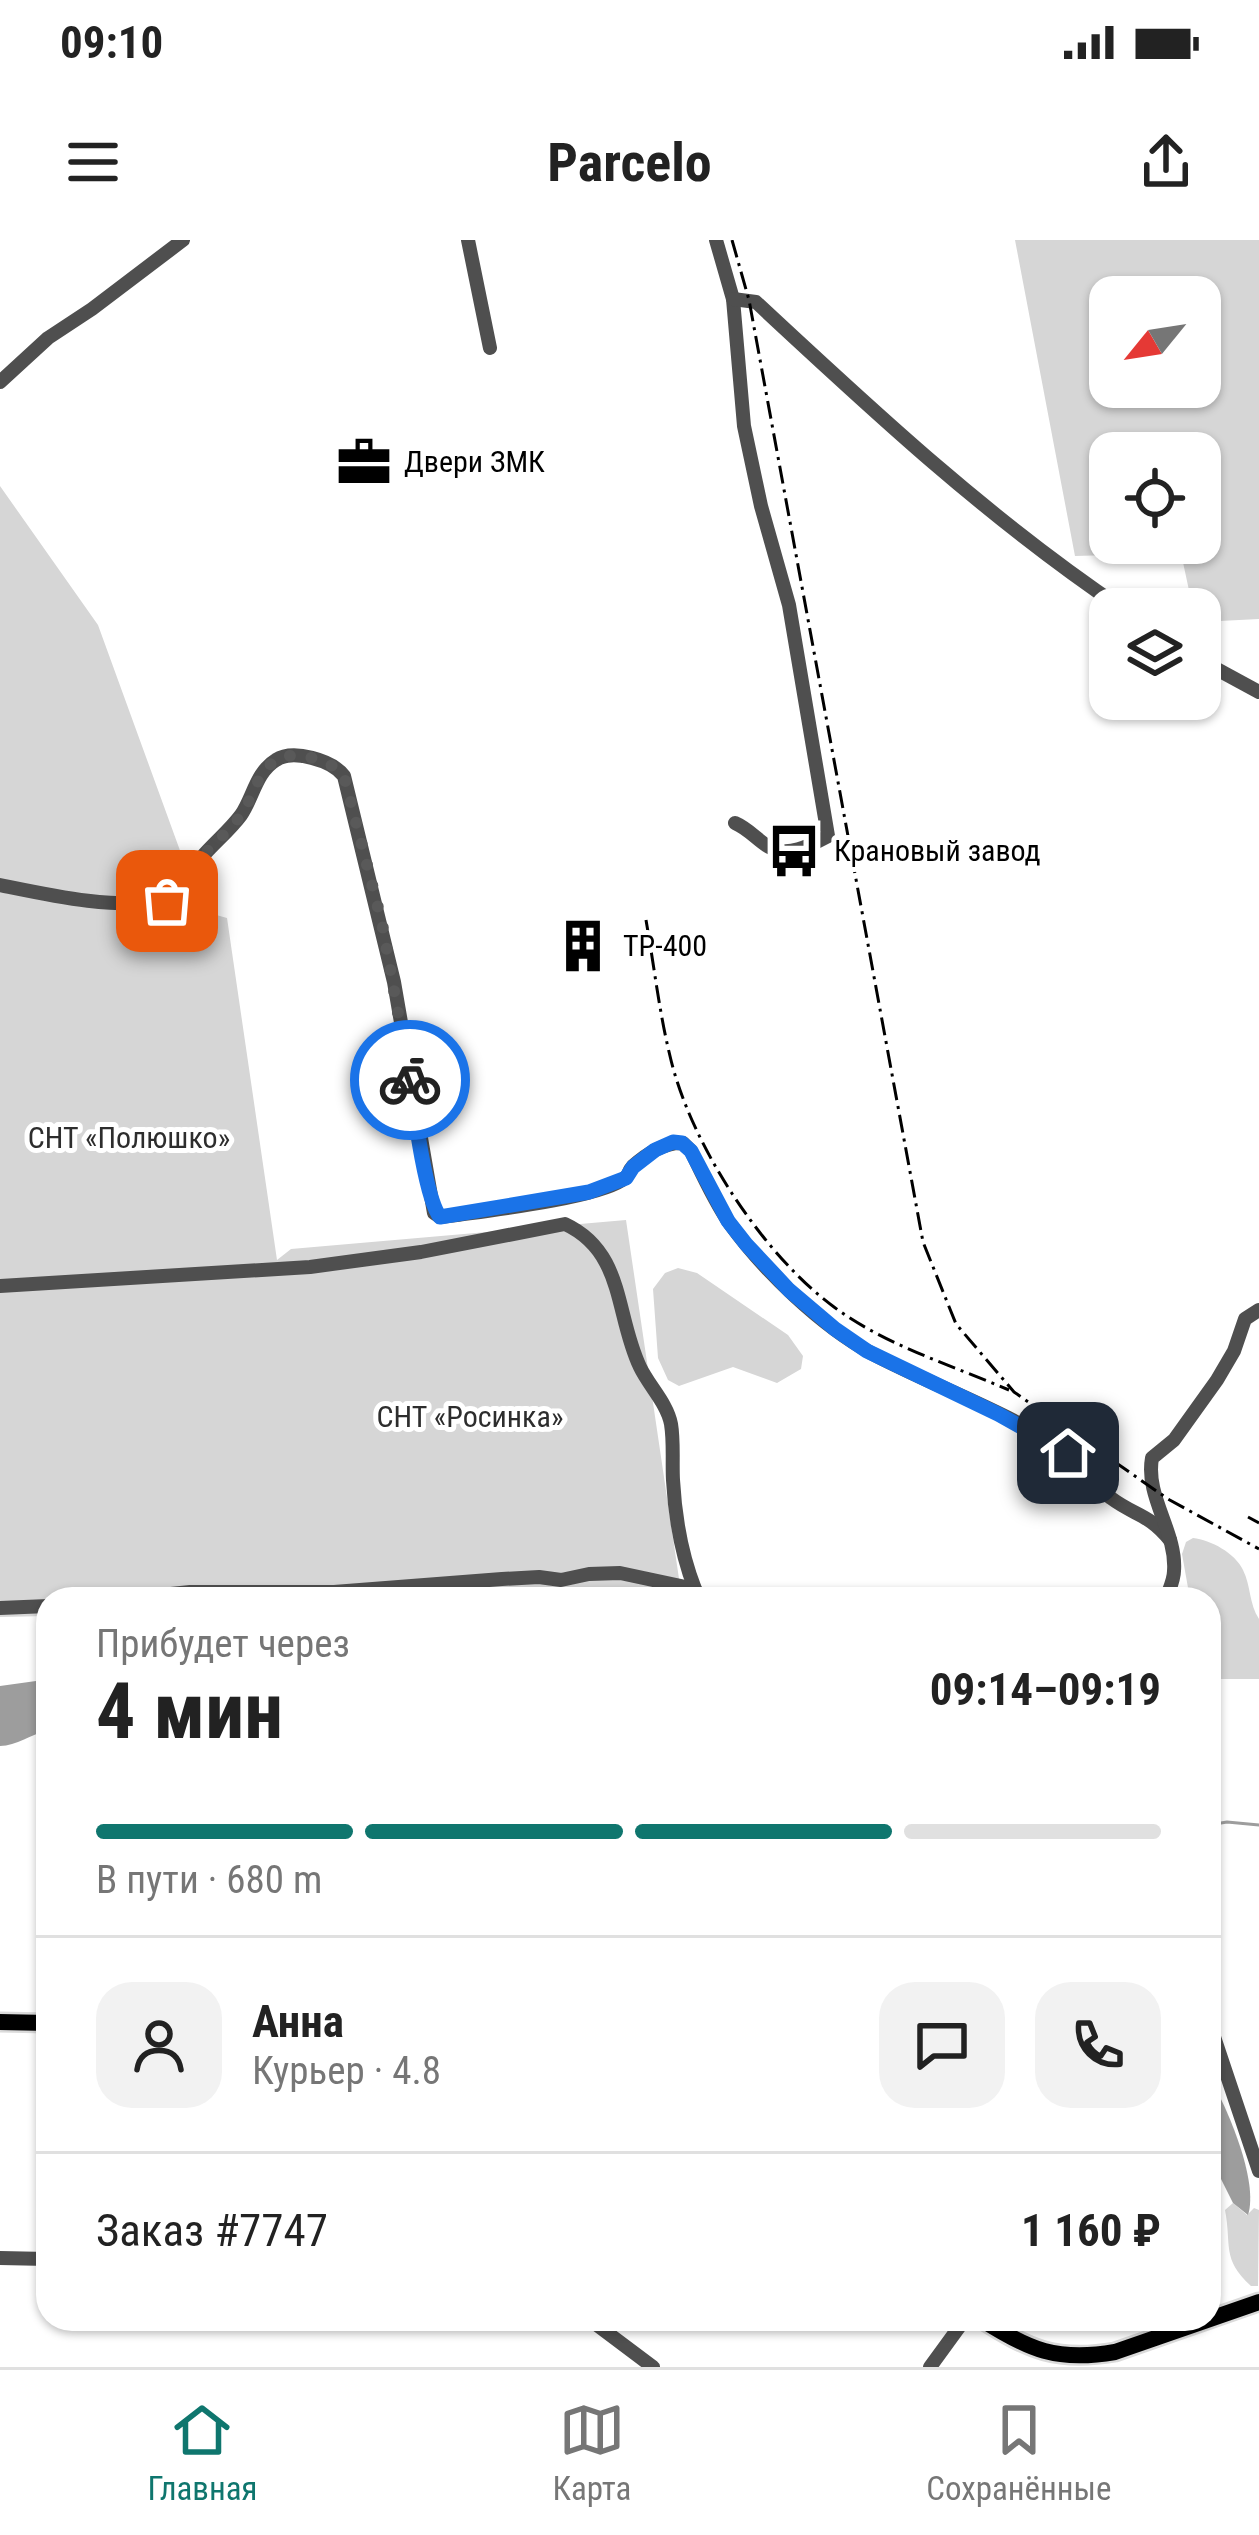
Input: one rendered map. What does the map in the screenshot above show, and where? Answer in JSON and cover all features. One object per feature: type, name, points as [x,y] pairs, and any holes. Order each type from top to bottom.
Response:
[{"type":"main road","points":[[0,2022],[36,2023]]},
{"type":"main road","points":[[1221,2315],[1259,2302]]},
{"type":"main road","points":[[1003,2331],[1041,2352],[1095,2356],[1175,2331]]},
{"type":"street","points":[[0,382],[47,338],[183,240]]},
{"type":"street","points":[[468,240],[490,348]]},
{"type":"street","points":[[716,240],[733,298],[744,426],[789,605],[828,836],[788,852],[770,848],[735,823]]},
{"type":"street","points":[[733,298],[756,302],[1002,522],[1091,588]]},
{"type":"street","points":[[1221,671],[1259,692]]},
{"type":"street","points":[[0,886],[128,904],[167,901],[242,814],[258,781],[277,759],[292,755],[337,766],[344,776],[382,923],[434,1213],[440,1217],[478,1212],[589,1192],[626,1178],[655,1150],[682,1143],[746,1244],[835,1329],[867,1351],[1068,1453],[1110,1498],[1148,1517],[1170,1540]]},
{"type":"street","points":[[0,1286],[310,1267],[421,1252],[565,1224],[586,1234],[605,1258],[637,1361],[667,1410],[682,1544],[693,1587]]},
{"type":"street","points":[[1169,1587],[1174,1571],[1170,1540],[1149,1471],[1152,1458],[1174,1440],[1217,1380],[1245,1319],[1259,1310]]},
{"type":"street","points":[[400,1587],[620,1573],[671,1587]]},
{"type":"street","points":[[0,1608],[36,1606]]},
{"type":"street","points":[[1221,2058],[1259,2171]]},
{"type":"street","points":[[0,2258],[36,2259]]},
{"type":"street","points":[[605,2331],[653,2367]]},
{"type":"street","points":[[930,2367],[956,2331]]},
{"type":"green space","points":[[1015,240],[1259,240],[1259,619],[1221,621],[1221,588],[1188,588],[1183,564],[1221,564],[1221,432],[1089,432],[1089,556],[1075,556]]},
{"type":"green space","name":"СНТ «Росинка»","points":[[0,486],[98,625],[202,911],[227,918],[277,1260],[291,1249],[626,1220],[680,1587],[36,1587],[36,1616],[0,1617]]},
{"type":"green space","points":[[678,1268],[697,1273],[788,1335],[803,1356],[801,1369],[777,1383],[733,1367],[679,1386],[668,1380],[658,1358],[653,1289],[665,1273]]},
{"type":"green space","points":[[1193,1538],[1222,1548],[1243,1570],[1259,1619],[1259,1679],[1221,1679],[1221,1587],[1188,1587],[1182,1554]]},
{"type":"green space","points":[[1233,2203],[1247,2215],[1254,2208],[1259,2210],[1258,2286],[1251,2286],[1231,2259],[1225,2210]]},
{"type":"shaded area","points":[[36,1681],[36,1735],[0,1746],[0,1686]]},
{"type":"shaded area","points":[[1221,2102],[1245,2164],[1248,2215],[1233,2203],[1221,2179]]},
{"type":"waterway","points":[[1221,1823],[1259,1825]]},
{"type":"railway","points":[[732,240],[749,300],[923,1242],[956,1324],[1014,1392],[1168,1499],[1259,1549]]},
{"type":"railway","points":[[646,920],[680,1090],[712,1160],[756,1227],[807,1285],[854,1320],[896,1343],[1009,1390]]},
{"type":"railway","points":[[1248,1517],[1259,1523]]},
{"type":"way so far","points":[[167,901],[242,814],[258,781],[277,759],[292,755],[337,766],[344,776],[382,923],[410,1080]]},
{"type":"place","name":"Двери ЗМК","points":[[364,462]]},
{"type":"place","name":"Крановый завод","points":[[794,851]]},
{"type":"place","name":"ТР-400","points":[[583,946]]},
{"type":"route","points":[[410,1080],[434,1213],[440,1217],[589,1192],[626,1178],[655,1150],[682,1143],[746,1244],[835,1329],[867,1351],[1068,1453]]},
{"type":"park label","name":"СНТ «Полюшко»","points":[[129,1138]]}]
